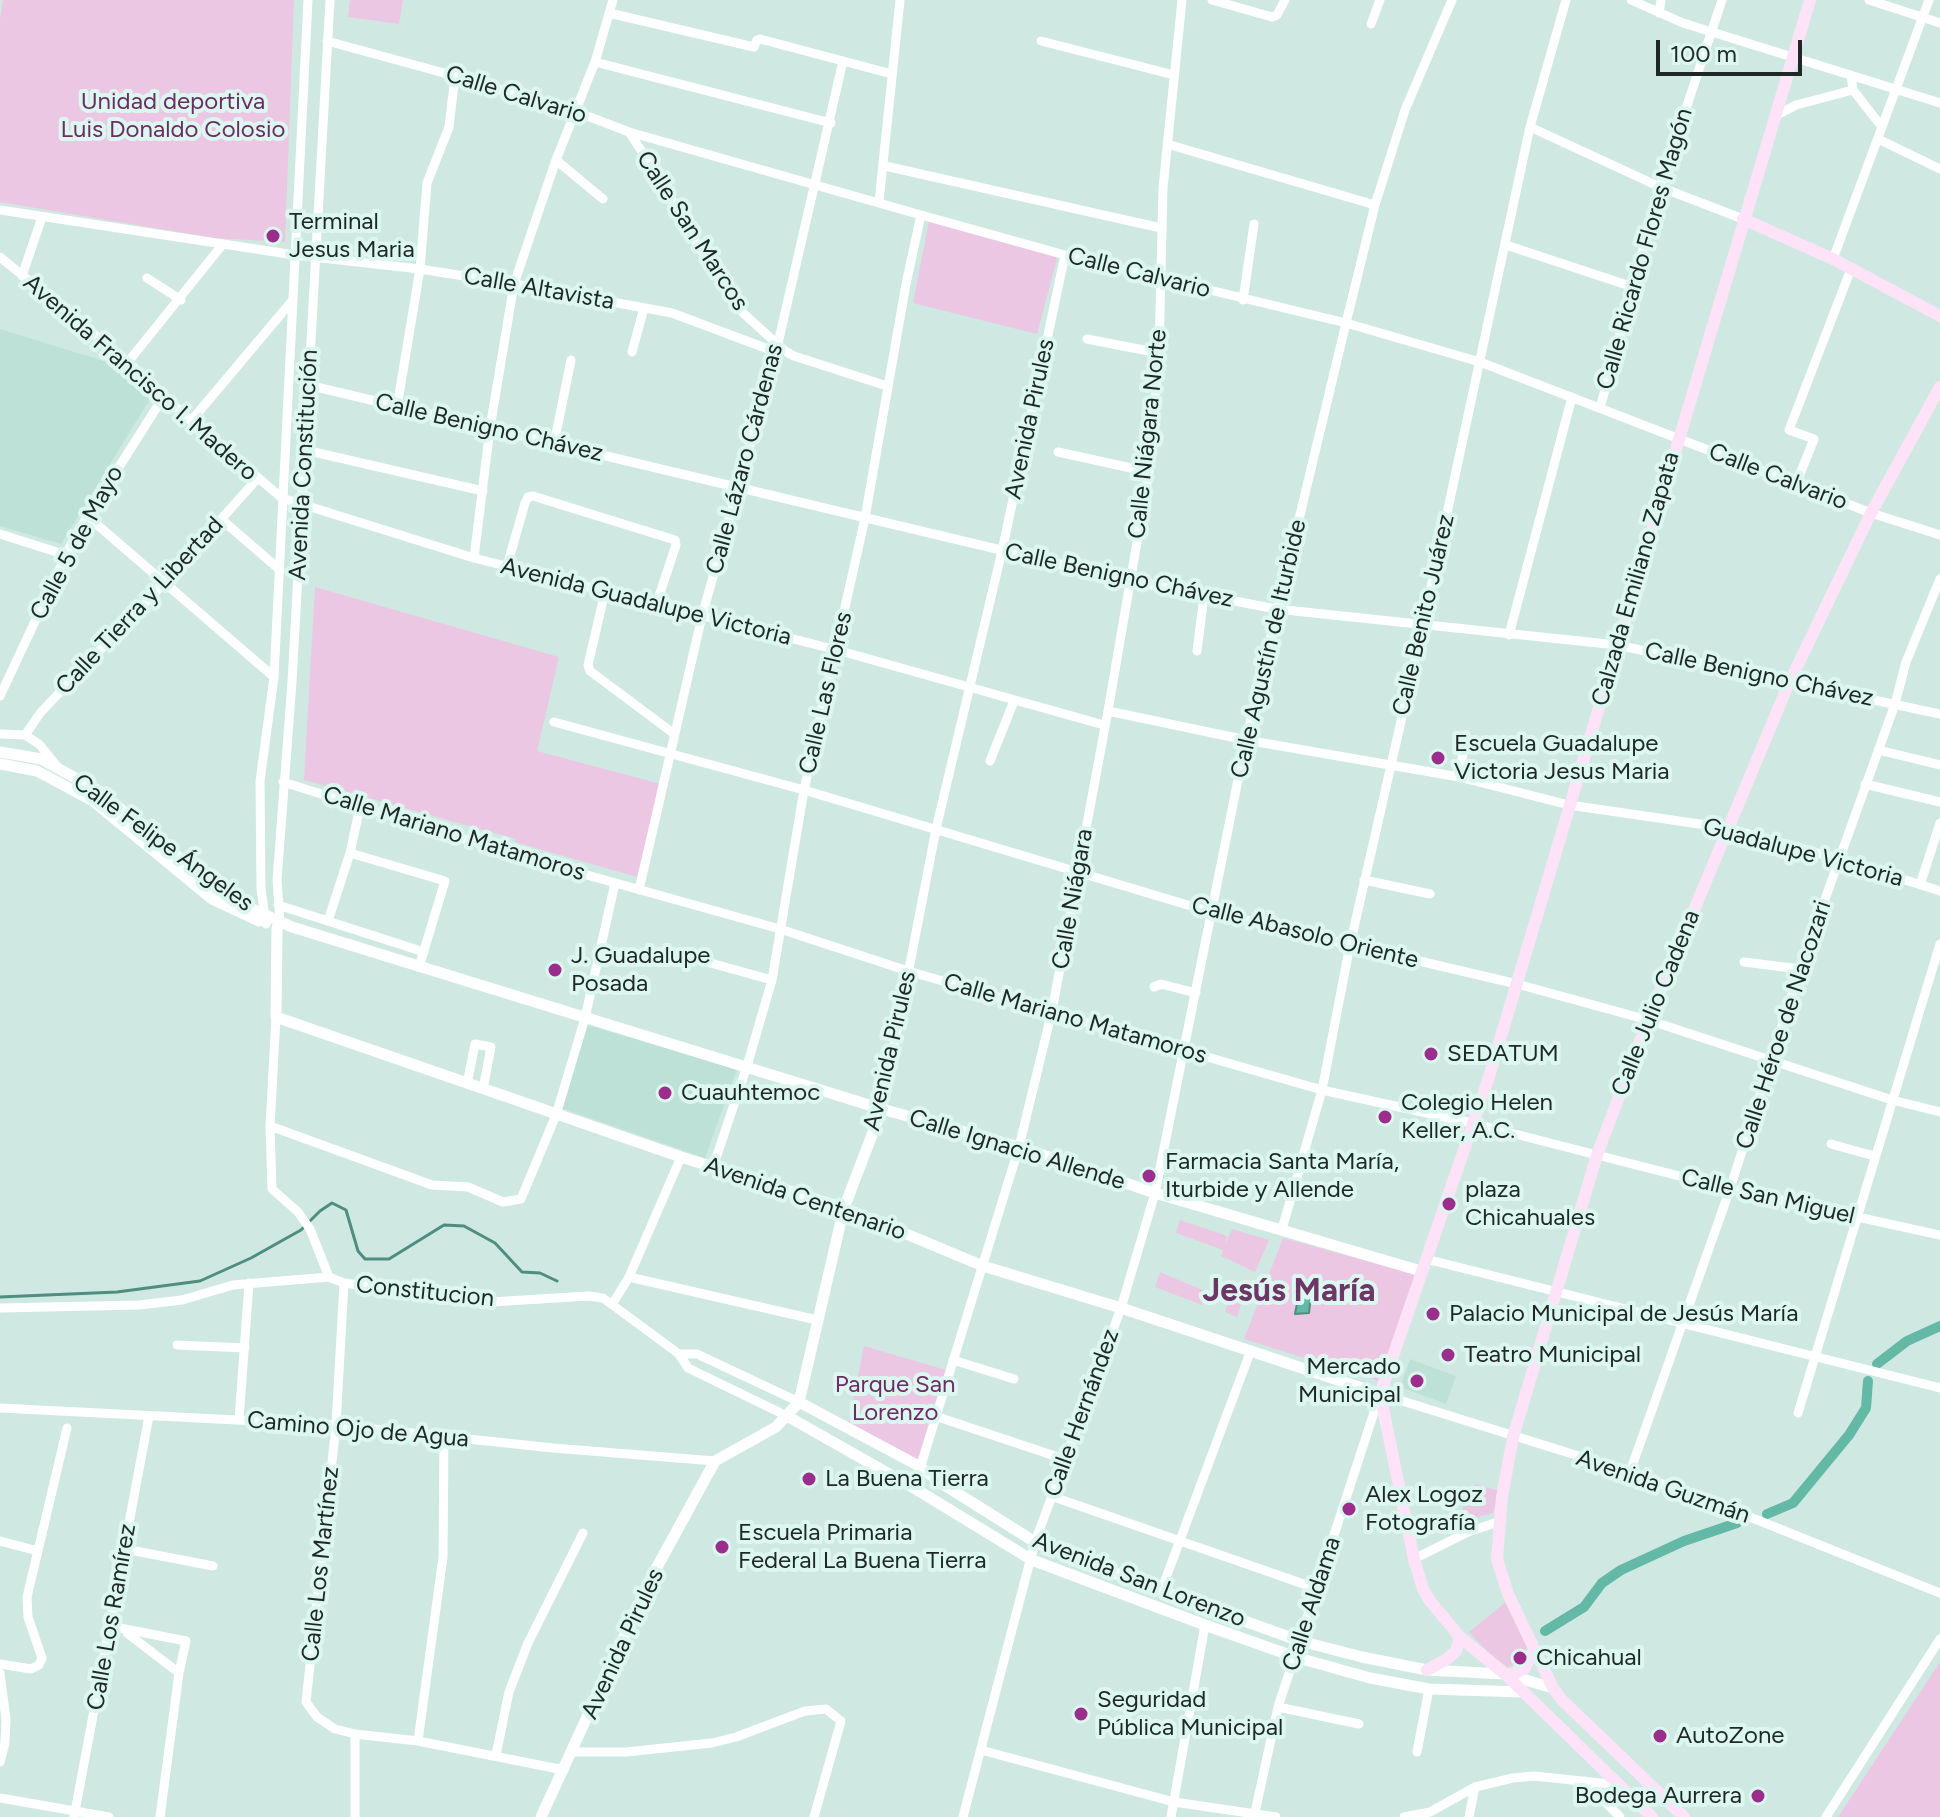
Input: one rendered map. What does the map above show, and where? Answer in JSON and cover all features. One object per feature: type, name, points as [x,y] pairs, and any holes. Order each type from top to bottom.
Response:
[{"type":"main road","name":"Calzada Emiliano Zapata","points":[[1380,1394],[1488,1080],[1810,0]]},
{"type":"main road","points":[[1743,219],[1833,259],[1940,316]]},
{"type":"main road","name":"Calle Julio Cadena","points":[[1684,1817],[1562,1700],[1553,1688],[1508,1594],[1497,1559],[1498,1522],[1513,1437],[1597,1155],[1648,1020],[1789,683],[1871,513],[1940,387]]},
{"type":"main road","points":[[1380,1394],[1423,1589],[1460,1637],[1505,1674],[1652,1817]]},
{"type":"main road","points":[[1427,1670],[1456,1651],[1460,1637]]},
{"type":"main road","points":[[1505,1674],[1524,1669],[1534,1650]]},
{"type":"main road","points":[[1542,1710],[1548,1698],[1562,1700]]},
{"type":"street","name":"Avenida Constitución","points":[[272,922],[260,781],[274,677],[308,0]]},
{"type":"street","name":"Avenida Constitución","points":[[272,922],[278,905],[330,0]]},
{"type":"street","points":[[474,558],[490,428],[514,284],[556,160],[595,62],[613,0]]},
{"type":"street","points":[[879,202],[900,0]]},
{"type":"street","name":"Calle Niágara Norte","points":[[1131,581],[1149,472],[1159,353],[1161,228],[1182,0]]},
{"type":"street","points":[[1212,0],[1272,17],[1280,12],[1285,0]]},
{"type":"street","points":[[1371,24],[1380,0]]},
{"type":"street","name":"Calle Agustín de Iturbide","points":[[1121,1308],[1155,1193],[1246,740],[1375,205],[1405,110],[1452,0]]},
{"type":"street","name":"Calle Benito Juárez","points":[[1282,1229],[1322,1090],[1364,880],[1423,625],[1530,127],[1566,0]]},
{"type":"street","points":[[1631,0],[1711,32],[1940,103]]},
{"type":"street","points":[[1659,13],[1661,0]]},
{"type":"street","name":"Calle Ricardo Flores Magón","points":[[1600,408],[1660,187],[1722,0]]},
{"type":"street","points":[[1869,0],[1940,23]]},
{"type":"street","points":[[1833,259],[1929,0]]},
{"type":"street","points":[[609,13],[754,47],[760,39],[892,74]]},
{"type":"street","name":"Calle Calvario","points":[[327,41],[455,76],[629,132],[921,215],[1065,255],[1346,323],[1480,362],[1871,513],[1940,535]]},
{"type":"street","points":[[1041,41],[1174,75]]},
{"type":"street","name":"Calle Lázaro Cárdenas","points":[[639,890],[673,733],[776,348],[831,123],[843,61]]},
{"type":"street","points":[[595,62],[831,123]]},
{"type":"street","points":[[1851,75],[1853,90],[1882,127]]},
{"type":"street","points":[[397,407],[420,269],[427,183],[449,127],[455,76]]},
{"type":"street","points":[[1775,116],[1796,105],[1853,90]]},
{"type":"street","points":[[1530,127],[1660,187],[1743,219]]},
{"type":"street","name":"Calle San Marcos","points":[[629,132],[735,303],[776,348],[887,386]]},
{"type":"street","points":[[1878,139],[1940,169]]},
{"type":"street","points":[[1167,144],[1375,205]]},
{"type":"street","points":[[556,160],[603,199]]},
{"type":"street","points":[[885,166],[1161,228]]},
{"type":"street","name":"Calle Altavista","points":[[0,210],[295,255],[420,269],[514,284],[672,313],[776,348]]},
{"type":"street","name":"Calle Las Flores","points":[[713,1167],[772,980],[804,790],[865,518],[921,215]]},
{"type":"street","points":[[22,276],[42,217]]},
{"type":"street","points":[[1243,300],[1254,224]]},
{"type":"street","points":[[128,362],[181,300],[223,244]]},
{"type":"street","points":[[1506,245],[1633,287]]},
{"type":"street","name":"Avenida Pirules","points":[[541,1817],[651,1578],[715,1461],[759,1439],[799,1402],[844,1208],[882,1109],[936,829],[1002,551],[1065,255]]},
{"type":"street","name":"Avenida Francisco I. Madero","points":[[0,257],[128,362],[191,421],[282,498]]},
{"type":"street","points":[[1796,484],[1814,439],[1789,430],[1851,269]]},
{"type":"street","points":[[147,278],[181,300]]},
{"type":"street","points":[[191,421],[292,301]]},
{"type":"street","points":[[632,352],[644,308]]},
{"type":"street","points":[[1087,339],[1159,353]]},
{"type":"street","points":[[554,444],[571,360]]},
{"type":"street","name":"Calle Benigno Chávez","points":[[308,385],[1002,551],[1204,596],[1276,609],[1617,645],[1940,714]]},
{"type":"street","name":"Calle 5 de Mayo","points":[[0,696],[87,516],[164,396]]},
{"type":"street","points":[[1509,635],[1572,397]]},
{"type":"street","points":[[305,450],[483,491]]},
{"type":"street","points":[[1058,452],[1149,472]]},
{"type":"street","name":"Calle Tierra y Libertad","points":[[25,735],[41,712],[166,581],[257,479]]},
{"type":"street","points":[[507,566],[525,503],[528,497],[533,496],[675,540],[656,605]]},
{"type":"street","name":"Avenida Guadalupe Victoria","points":[[282,498],[474,558],[837,650],[1104,725]]},
{"type":"street","points":[[87,516],[274,677]]},
{"type":"street","points":[[221,519],[280,570]]},
{"type":"street","points":[[0,534],[66,555]]},
{"type":"street","name":"Calle Héroe de Nacozari","points":[[1630,1472],[1730,1189],[1800,969],[1895,704],[1906,662],[1940,579]]},
{"type":"street","name":"Calle Niágara","points":[[914,1488],[1019,1147],[1052,1011],[1131,581]]},
{"type":"street","points":[[605,592],[588,665],[590,671],[673,733]]},
{"type":"street","points":[[1197,651],[1204,596]]},
{"type":"street","points":[[990,761],[1014,701]]},
{"type":"street","name":"Guadalupe Victoria","points":[[1108,711],[1246,740],[1459,777],[1569,805],[1727,828],[1940,891]]},
{"type":"street","name":"Calle Abasolo Oriente","points":[[554,722],[804,790],[1211,912],[1517,984],[1648,1020],[1892,1100],[1940,1112]]},
{"type":"street","points":[[0,734],[25,735],[39,744],[58,766]]},
{"type":"street","points":[[1459,777],[1466,735]]},
{"type":"street","points":[[1878,750],[1940,765]]},
{"type":"street","name":"Calle Felipe Ángeles","points":[[0,752],[41,759],[99,791],[218,890],[272,922]]},
{"type":"street","name":"Calle Felipe Ángeles","points":[[0,764],[37,771],[93,801],[212,899],[272,922]]},
{"type":"street","name":"Calle Mariano Matamoros","points":[[283,782],[1184,1051],[1322,1090],[1597,1155]]},
{"type":"street","points":[[1865,784],[1940,802]]},
{"type":"street","points":[[328,921],[350,853],[360,807]]},
{"type":"street","points":[[1920,885],[1940,823]]},
{"type":"street","points":[[350,853],[445,881],[419,967]]},
{"type":"street","points":[[1364,880],[1430,894]]},
{"type":"street","points":[[270,1126],[432,1185],[468,1187],[503,1202],[521,1199],[556,1115],[585,1018],[615,883]]},
{"type":"street","points":[[278,905],[424,952]]},
{"type":"street","name":"Calle Ignacio Allende","points":[[272,922],[882,1109],[1019,1147],[1155,1193],[1423,1265]]},
{"type":"street","name":"Constitucion","points":[[272,922],[276,1017],[270,1126],[272,1189],[298,1212],[310,1229],[329,1277],[344,1283],[491,1302],[588,1296],[603,1298],[679,1354]]},
{"type":"street","points":[[1798,1413],[1940,944]]},
{"type":"street","points":[[707,962],[772,980]]},
{"type":"street","points":[[1744,962],[1800,969]]},
{"type":"street","points":[[1154,987],[1161,984],[1196,993]]},
{"type":"street","name":"Avenida Centenario","points":[[276,1017],[556,1115],[844,1208],[983,1266],[1380,1394]]},
{"type":"street","points":[[467,1084],[475,1044],[491,1047],[483,1089]]},
{"type":"street","points":[[1831,1144],[1874,1156]]},
{"type":"street","name":"Calle San Miguel","points":[[1597,1155],[1857,1219],[1940,1235]]},
{"type":"street","points":[[613,1303],[629,1277],[681,1157]]},
{"type":"street","points":[[1423,1265],[1558,1290],[1940,1388]]},
{"type":"street","points":[[0,1308],[139,1305],[182,1300],[233,1285],[329,1277]]},
{"type":"street","points":[[629,1277],[817,1320]]},
{"type":"street","points":[[239,1420],[249,1283]]},
{"type":"street","name":"Calle Los Martínez","points":[[344,1283],[336,1425],[306,1702],[317,1717],[335,1729],[355,1734]]},
{"type":"street","name":"Calle Hernández","points":[[963,1817],[1035,1542],[1121,1308]]},
{"type":"street","points":[[177,1345],[245,1348]]},
{"type":"street","points":[[1161,1591],[1251,1350]]},
{"type":"street","name":"Avenida San Lorenzo","points":[[679,1354],[697,1354],[799,1402],[919,1466],[1035,1542],[1161,1591],[1300,1641],[1427,1670],[1505,1674],[1553,1688]]},
{"type":"street","name":"Avenida San Lorenzo","points":[[679,1354],[688,1368],[787,1416],[1032,1560],[1295,1657],[1370,1678],[1429,1689],[1523,1692]]},
{"type":"street","points":[[953,1360],[1014,1379]]},
{"type":"street","name":"Avenida Guzmán","points":[[1380,1394],[1630,1472],[1940,1593]]},
{"type":"street","name":"Calle Aldama","points":[[1254,1815],[1278,1707],[1380,1394]]},
{"type":"street","name":"Camino Ojo de Agua","points":[[0,1408],[336,1425],[715,1461]]},
{"type":"street","name":"Calle Los Ramírez","points":[[74,1814],[149,1416]]},
{"type":"street","points":[[935,1416],[1064,1459]]},
{"type":"street","points":[[0,1664],[31,1669],[39,1665],[42,1658],[28,1617],[27,1597],[67,1428]]},
{"type":"street","points":[[418,1741],[443,1557],[444,1436]]},
{"type":"street","points":[[1051,1496],[1318,1589]]},
{"type":"street","points":[[1414,1559],[1468,1532],[1498,1522]]},
{"type":"street","points":[[496,1755],[509,1692],[583,1533]]},
{"type":"street","points":[[0,1541],[38,1551]]},
{"type":"street","points":[[125,1549],[213,1566]]},
{"type":"street","points":[[1171,1817],[1205,1625]]},
{"type":"street","points":[[110,1626],[186,1641],[160,1817]]},
{"type":"street","points":[[124,1631],[179,1673]]},
{"type":"street","points":[[1826,1817],[1940,1639]]},
{"type":"street","points":[[0,1673],[6,1719],[0,1762]]},
{"type":"street","points":[[1417,1752],[1429,1689]]},
{"type":"street","points":[[1278,1707],[1359,1724]]},
{"type":"street","points":[[572,1752],[626,1752],[712,1743],[826,1709],[841,1721],[814,1817]]},
{"type":"street","points":[[355,1817],[355,1734],[418,1741],[564,1770]]},
{"type":"street","points":[[981,1750],[1174,1802],[1276,1817]]},
{"type":"street","points":[[1409,1817],[1430,1812],[1475,1787],[1534,1776],[1620,1785]]},
{"type":"street","points":[[1585,1781],[1620,1817]]},
{"type":"street","points":[[1469,1817],[1475,1787]]},
{"type":"street","points":[[0,1798],[74,1814],[109,1817]]},
{"type":"shaded area","points":[[0,329],[120,366],[153,394],[61,544],[0,526]]},
{"type":"shaded area","points":[[587,1025],[737,1069],[705,1158],[561,1108]]},
{"type":"shaded area","points":[[1305,1283],[1316,1291],[1309,1313],[1295,1314],[1299,1293]]},
{"type":"shaded area","points":[[1410,1359],[1456,1376],[1446,1404],[1400,1387]]},
{"type":"green space","name":"Unidad deportiva Luis Donaldo Colosio","points":[[3,0],[294,0],[285,242],[214,238],[0,202],[0,19]]},
{"type":"green space","points":[[350,0],[403,0],[399,24],[348,17]]},
{"type":"green space","points":[[929,221],[1058,255],[1037,334],[913,303]]},
{"type":"green space","points":[[315,587],[559,657],[537,751],[661,784],[637,877],[515,842],[516,839],[304,780]]},
{"type":"green space","points":[[1180,1220],[1227,1236],[1225,1245],[1232,1229],[1269,1240],[1255,1272],[1221,1256],[1223,1250],[1176,1233]]},
{"type":"green space","points":[[1283,1238],[1418,1275],[1381,1382],[1244,1339]]},
{"type":"green space","points":[[1160,1272],[1207,1292],[1202,1305],[1155,1287]]},
{"type":"green space","points":[[1234,1287],[1245,1292],[1237,1317],[1225,1312]]},
{"type":"green space","name":"Parque San Lorenzo","points":[[864,1346],[946,1370],[917,1461],[849,1422]]},
{"type":"green space","points":[[1476,1484],[1499,1491],[1493,1513],[1467,1520],[1462,1516],[1464,1497]]},
{"type":"green space","points":[[1507,1601],[1527,1644],[1525,1661],[1507,1667],[1469,1632]]},
{"type":"green space","points":[[1940,1662],[1940,1817],[1838,1817]]},
{"type":"waterway","points":[[0,1297],[117,1292],[200,1281],[251,1258],[301,1230],[332,1203],[346,1210],[358,1251],[365,1259],[389,1259],[444,1225],[464,1226],[495,1243],[522,1272],[540,1273],[557,1281]]},
{"type":"waterway","points":[[1877,1364],[1907,1341],[1940,1326]]},
{"type":"waterway","points":[[1767,1514],[1793,1503],[1849,1435],[1866,1408],[1868,1381]]},
{"type":"waterway","points":[[1545,1631],[1584,1607],[1602,1583],[1621,1570],[1684,1541],[1737,1523]]},
{"type":"place","name":"Terminal Jesus Maria","points":[[273,236]]},
{"type":"place","name":"Escuela Guadalupe Victoria Jesus Maria","points":[[1438,758]]},
{"type":"place","name":"J. Guadalupe Posada","points":[[555,970]]},
{"type":"place","name":"SEDATUM","points":[[1431,1054]]},
{"type":"place","name":"Cuauhtemoc","points":[[665,1093]]},
{"type":"place","name":"Colegio Helen Keller, A.C.","points":[[1385,1117]]},
{"type":"place","name":"Farmacia Santa María, Iturbide y Allende","points":[[1149,1176]]},
{"type":"place","name":"plaza Chicahuales","points":[[1449,1204]]},
{"type":"place","name":"Palacio Municipal de Jesús María","points":[[1433,1314]]},
{"type":"place","name":"Teatro Municipal","points":[[1448,1355]]},
{"type":"place","name":"Mercado Municipal","points":[[1417,1381]]},
{"type":"place","name":"La Buena Tierra","points":[[809,1479]]},
{"type":"place","name":"Alex Logoz Fotografía","points":[[1349,1509]]},
{"type":"place","name":"Escuela Primaria Federal La Buena Tierra","points":[[722,1547]]},
{"type":"place","name":"Chicahual","points":[[1520,1658]]},
{"type":"place","name":"Seguridad Pública Municipal","points":[[1081,1714]]},
{"type":"place","name":"AutoZone","points":[[1660,1736]]},
{"type":"place","name":"Bodega Aurrera","points":[[1758,1796]]},
{"type":"district","name":"Jesús María","points":[[1289,1292]]}]
